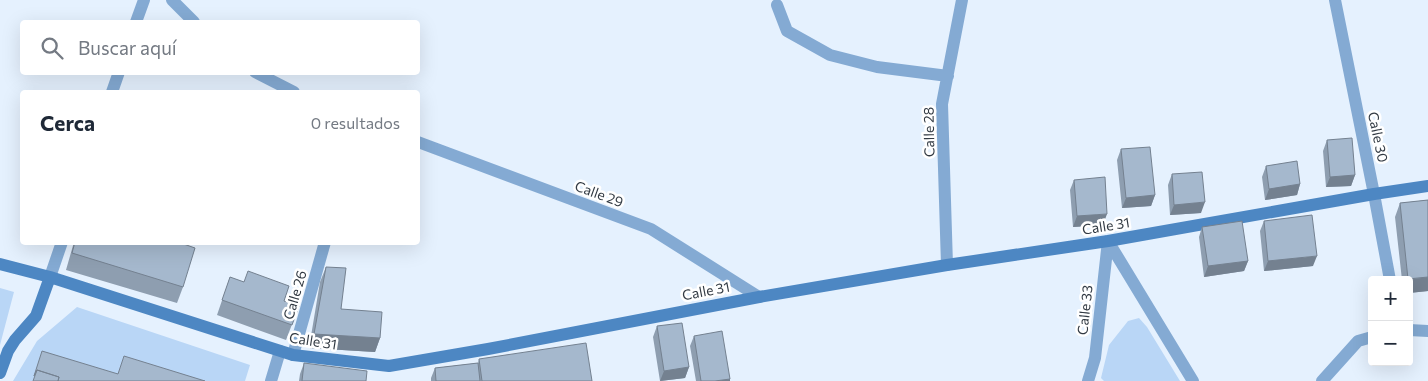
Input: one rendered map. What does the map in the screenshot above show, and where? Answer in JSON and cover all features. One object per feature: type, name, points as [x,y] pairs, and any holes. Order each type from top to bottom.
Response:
[{"type":"street","points":[[137,20],[144,0]]},
{"type":"street","points":[[172,0],[192,20]]},
{"type":"street","name":"Calle 28","points":[[947,265],[942,104],[962,0]]},
{"type":"street","name":"Calle 30","points":[[1335,0],[1389,276]]},
{"type":"street","points":[[777,5],[787,31],[830,55],[877,67],[948,76]]},
{"type":"street","points":[[113,90],[118,75]]},
{"type":"street","points":[[261,75],[290,90]]},
{"type":"street","name":"Calle 29","points":[[420,143],[651,229],[759,297]]},
{"type":"street","name":"Calle 31","points":[[0,264],[50,277],[280,352],[388,366],[488,349],[759,297],[947,265],[1108,241],[1428,186]]},
{"type":"street","points":[[1108,241],[1193,381]]},
{"type":"street","name":"Calle 33","points":[[1088,381],[1095,358],[1108,241]]},
{"type":"street","points":[[0,372],[15,340],[36,316],[61,245]]},
{"type":"street","name":"Calle 26","points":[[293,355],[325,245]]},
{"type":"street","points":[[1413,330],[1428,331]]},
{"type":"street","points":[[1322,381],[1358,341],[1368,338]]},
{"type":"street","points":[[272,381],[280,352]]},
{"type":"shaded area","points":[[0,288],[14,292],[0,345]]},
{"type":"shaded area","points":[[77,307],[250,365],[245,381],[13,381],[37,341]]},
{"type":"shaded area","points":[[1139,318],[1147,327],[1180,381],[1104,381],[1101,378],[1109,345],[1128,321]]},
{"type":"building","points":[[1352,138],[1355,175],[1330,177],[1327,140]]},
{"type":"building","points":[[1150,147],[1155,195],[1126,198],[1121,149]]},
{"type":"building","points":[[1297,161],[1300,184],[1269,189],[1266,166]]},
{"type":"building","points":[[1202,172],[1205,202],[1174,205],[1172,174]]},
{"type":"building","points":[[1105,177],[1107,214],[1077,216],[1074,180]]},
{"type":"building","points":[[1428,200],[1428,277],[1413,278],[1413,276],[1408,276],[1400,203]]},
{"type":"building","points":[[1312,215],[1317,256],[1268,261],[1264,221]]},
{"type":"building","points":[[1242,221],[1248,261],[1208,266],[1202,227]]},
{"type":"building","points":[[74,245],[186,245],[195,248],[183,287],[72,253]]},
{"type":"building","points":[[326,267],[346,268],[341,309],[382,312],[380,338],[314,334]]},
{"type":"building","points":[[248,271],[289,286],[284,301],[299,306],[292,325],[222,300],[230,277],[244,282]]},
{"type":"building","points":[[682,323],[689,367],[664,371],[657,326]]},
{"type":"building","points":[[722,331],[730,379],[701,381],[694,336]]},
{"type":"building","points":[[586,343],[592,381],[482,381],[479,359]]},
{"type":"building","points":[[42,351],[118,374],[124,356],[205,381],[58,381],[59,377],[37,370],[34,376]]},
{"type":"building","points":[[304,363],[367,371],[366,381],[302,381]]},
{"type":"building","points":[[478,363],[480,381],[436,381],[435,368]]},
{"type":"building","points":[[37,370],[59,377],[58,381],[33,381]]}]
